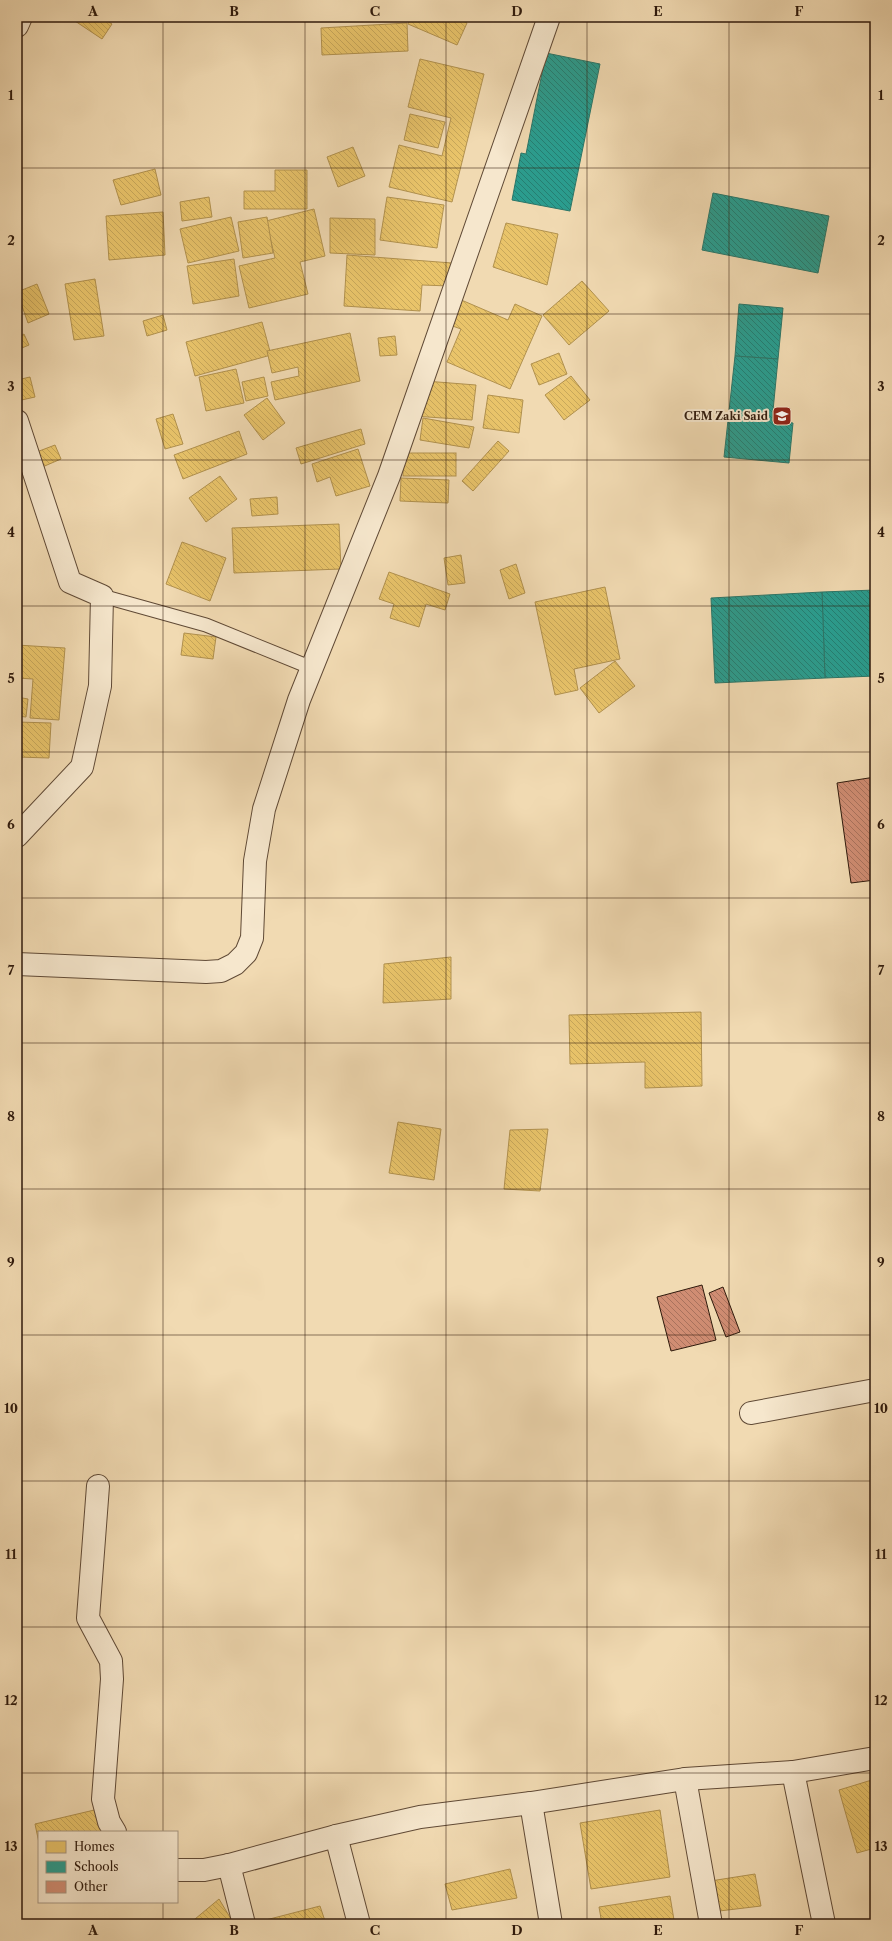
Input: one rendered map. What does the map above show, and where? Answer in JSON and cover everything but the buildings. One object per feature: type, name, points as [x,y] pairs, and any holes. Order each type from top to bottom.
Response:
[{"type":"street","points":[[17,26],[21,17]]},
{"type":"street","points":[[17,964],[206,972],[221,971],[235,964],[246,952],[252,938],[255,861],[264,809],[299,700],[388,476],[549,17]]},
{"type":"street","points":[[17,421],[70,582],[102,596],[100,686],[82,767],[17,836]]},
{"type":"street","points":[[752,1413],[875,1390]]},
{"type":"street","points":[[98,1486],[88,1618],[111,1661],[112,1679],[103,1799],[109,1822],[114,1831]]},
{"type":"street","points":[[178,1870],[204,1870],[229,1865],[336,1836],[420,1817],[531,1803],[685,1779],[793,1772],[875,1758]]},
{"type":"street","points":[[793,1772],[824,1924]]},
{"type":"street","points":[[685,1779],[711,1924]]},
{"type":"street","points":[[531,1803],[550,1924]]},
{"type":"street","points":[[336,1836],[358,1924]]},
{"type":"street","points":[[229,1865],[244,1924]]},
{"type":"lane","points":[[102,596],[206,625],[312,668]]},
{"type":"place","name":"CEM Zaki Said","points":[[782,416]]}]
